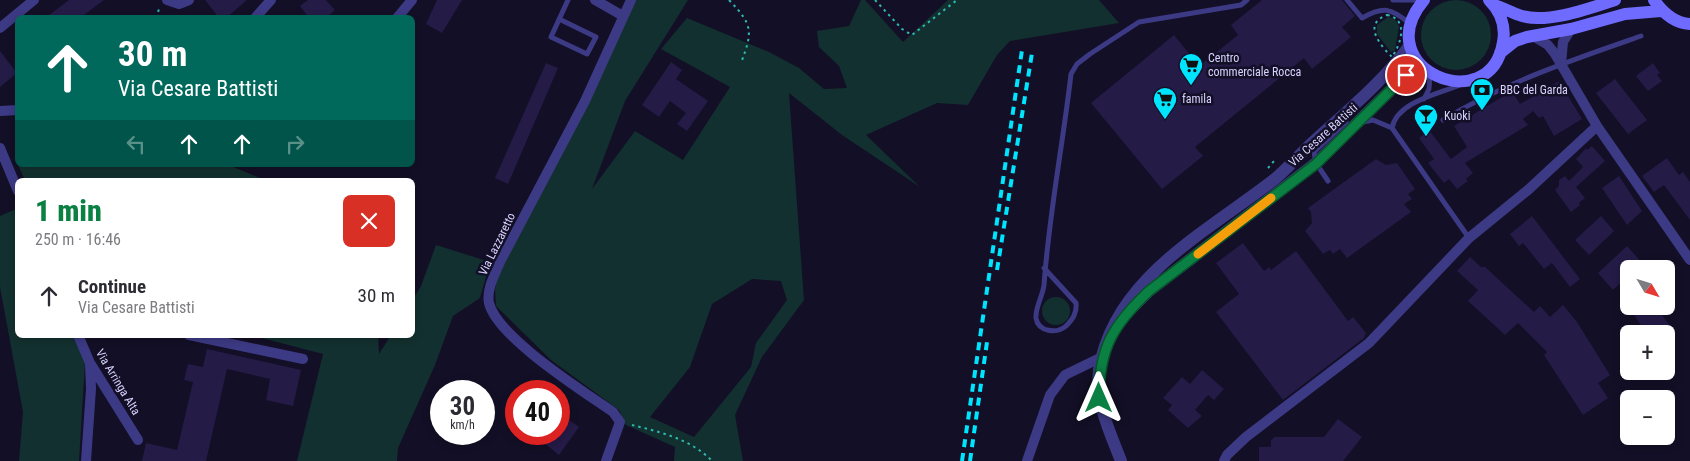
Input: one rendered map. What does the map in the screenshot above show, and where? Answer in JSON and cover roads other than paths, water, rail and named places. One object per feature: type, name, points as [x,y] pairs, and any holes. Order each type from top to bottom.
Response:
[{"type":"main road","points":[[1424,0],[1417,8],[1410,24],[1410,45],[1418,62],[1430,74],[1441,80],[1467,82],[1485,73],[1500,53],[1515,41],[1571,29],[1657,5],[1673,19],[1690,24]]},
{"type":"main road","points":[[1492,2],[1520,16],[1538,17],[1574,13],[1615,0]]},
{"type":"main road","points":[[1492,2],[1504,28],[1500,53]]},
{"type":"street","points":[[16,15],[34,0]]},
{"type":"street","points":[[167,0],[179,4],[189,0]]},
{"type":"street","points":[[258,15],[271,0]]},
{"type":"street","points":[[400,15],[412,0]]},
{"type":"street","points":[[595,0],[623,16]]},
{"type":"street","name":"Via Lazzaretto","points":[[606,461],[620,422],[612,412],[522,345],[501,324],[488,301],[490,288],[500,262],[585,101],[631,0]]},
{"type":"street","points":[[0,28],[15,16]]},
{"type":"street","points":[[1561,64],[1563,42],[1571,29]]},
{"type":"street","points":[[1533,36],[1548,45],[1598,126],[1690,260]]},
{"type":"street","name":"Via Cesare Battisti","points":[[1110,337],[1124,307],[1138,287],[1150,275],[1276,177],[1348,112],[1397,63],[1410,45]]},
{"type":"street","name":"Via Cesare Battisti","points":[[1110,337],[1132,307],[1149,291],[1316,164],[1360,123],[1406,75],[1417,72],[1430,74]]},
{"type":"street","points":[[0,111],[15,110]]},
{"type":"street","points":[[0,119],[15,111]]},
{"type":"street","points":[[1224,461],[1227,454],[1246,437],[1369,343],[1469,238],[1528,190],[1598,126]]},
{"type":"street","points":[[0,148],[15,184]]},
{"type":"street","points":[[1110,337],[1102,357],[1099,372],[1099,398],[1121,461]]},
{"type":"street","name":"Via Arringa Alta","points":[[79,338],[90,363],[138,440]]},
{"type":"street","points":[[203,338],[303,359]]},
{"type":"street","points":[[1028,461],[1050,395],[1065,375],[1102,357]]},
{"type":"street","points":[[86,461],[91,389],[90,363]]},
{"type":"lane","points":[[559,19],[596,37],[587,54],[551,37],[559,19],[568,0]]},
{"type":"lane","points":[[1044,268],[1076,303],[1075,315],[1070,322],[1062,329],[1055,331],[1048,331],[1037,323],[1036,315],[1044,287],[1044,268],[1071,74],[1078,64],[1139,22],[1241,5],[1247,0]]},
{"type":"lane","points":[[1347,0],[1362,18],[1378,9],[1396,12],[1410,24]]},
{"type":"lane","points":[[1393,0],[1419,0]]},
{"type":"lane","points":[[1443,120],[1479,99],[1550,67],[1641,36]]},
{"type":"lane","points":[[1424,100],[1430,89],[1430,74]]},
{"type":"lane","points":[[1392,128],[1394,118],[1401,110],[1467,82],[1473,86],[1479,99]]},
{"type":"lane","points":[[1328,181],[1316,164],[1314,152],[1346,122],[1348,112]]},
{"type":"lane","points":[[1360,123],[1373,120],[1392,128],[1469,238]]},
{"type":"railway","points":[[962,461],[1022,50]]},
{"type":"railway","points":[[997,270],[1032,53]]},
{"type":"railway","points":[[970,461],[987,342]]},
{"type":"place","name":"Centro commerciale Rocca","points":[[1191,86]]},
{"type":"place","name":"BBC del Garda","points":[[1482,111]]},
{"type":"place","name":"famila","points":[[1165,120]]},
{"type":"place","name":"Kuoki","points":[[1426,137]]}]
